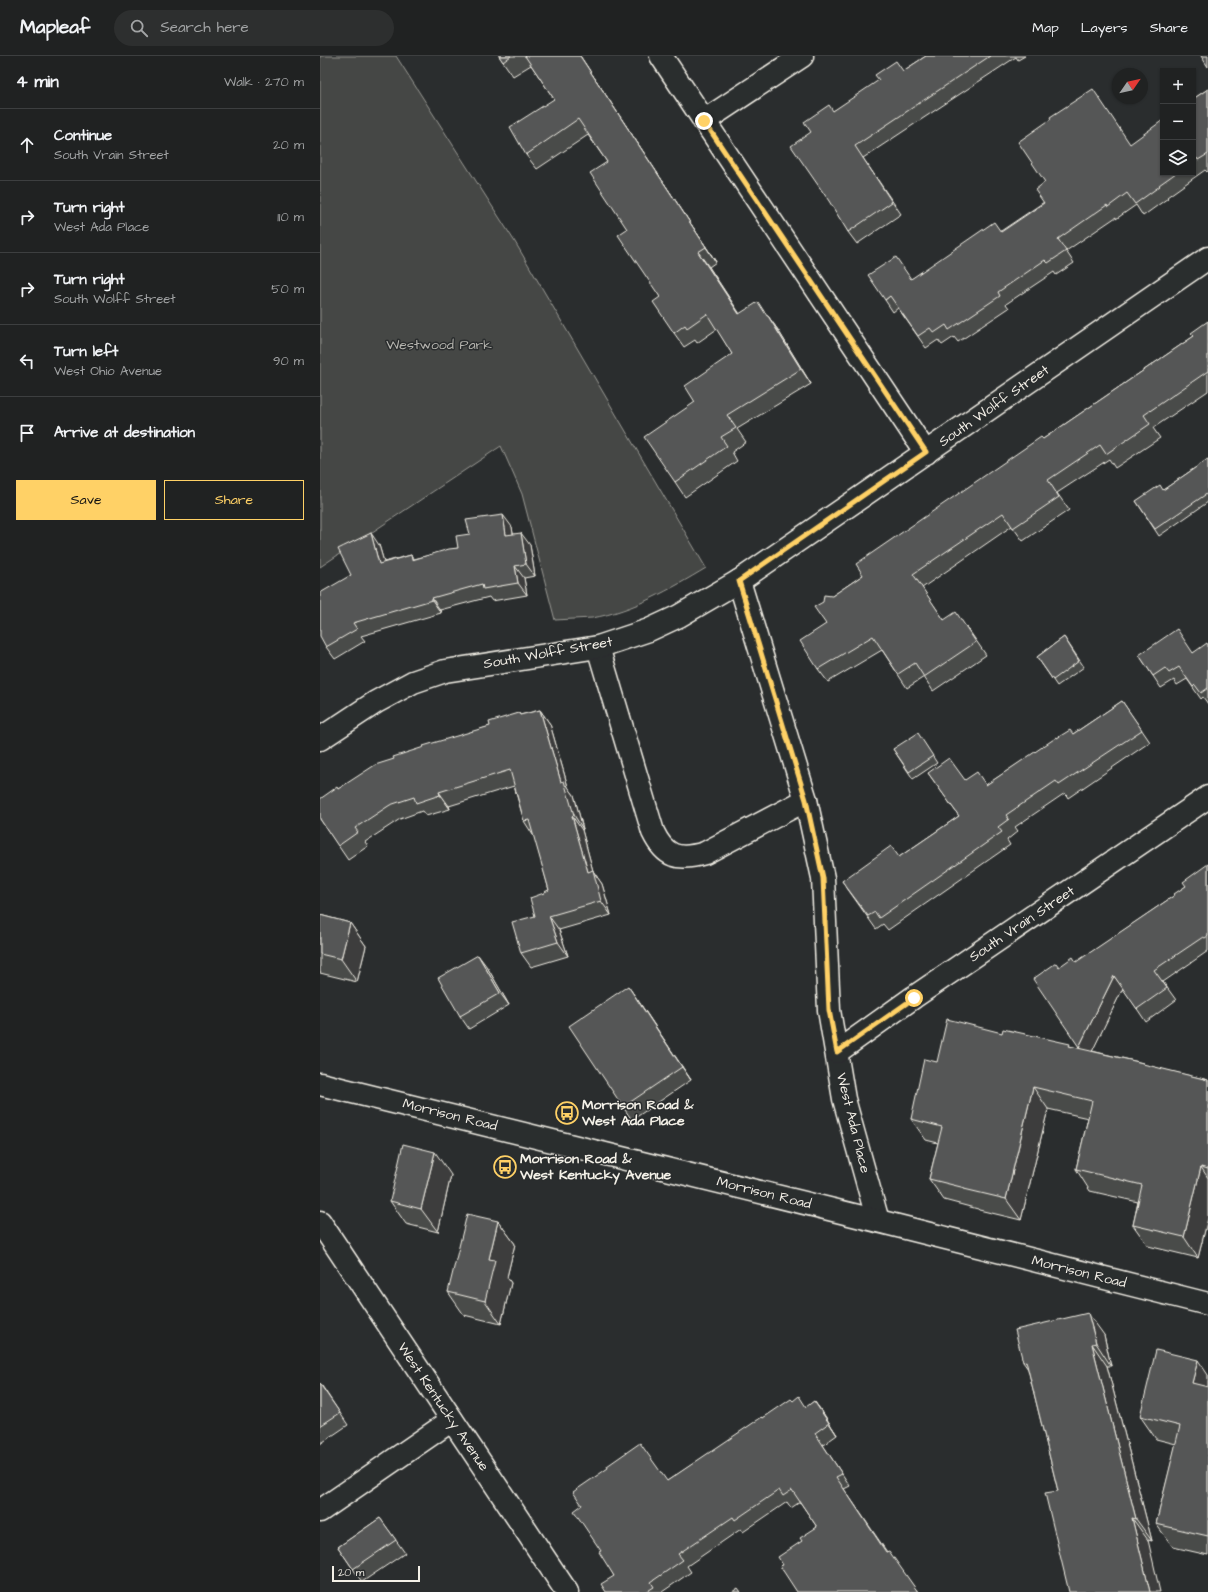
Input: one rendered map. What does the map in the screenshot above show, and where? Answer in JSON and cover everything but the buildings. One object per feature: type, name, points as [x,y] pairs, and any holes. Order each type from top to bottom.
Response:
[{"type":"street","points":[[661,56],[926,452]]},
{"type":"street","points":[[704,121],[802,56]]},
{"type":"street","name":"South Wolff Street","points":[[320,739],[376,702],[413,682],[445,671],[598,647],[649,630],[679,616],[739,581],[1208,258]]},
{"type":"street","name":"West Ada Place","points":[[739,581],[806,800],[823,878],[829,1010],[844,1099],[878,1221]]},
{"type":"street","points":[[598,647],[653,832],[665,851],[672,855],[682,856],[694,856],[705,853],[806,800]]},
{"type":"street","name":"South Vrain Street","points":[[837,1052],[920,993],[1208,797]]},
{"type":"street","name":"Morrison Road","points":[[320,1084],[878,1221],[1208,1304]]},
{"type":"street","name":"West Kentucky Avenue","points":[[320,1222],[567,1592]]},
{"type":"street","points":[[320,1511],[452,1420]]},
{"type":"green space","name":"Westwood Park","points":[[320,56],[396,56],[515,242],[706,568],[679,584],[637,605],[607,615],[592,618],[555,620],[522,494],[501,446],[320,567]]},
{"type":"place","name":"Morrison Road & West Ada Place","points":[[567,1113]]},
{"type":"place","name":"Morrison Road & West Kentucky Avenue","points":[[505,1167]]},
{"type":"route","points":[[704,121],[926,452],[739,581],[806,800],[823,878],[829,1010],[837,1052],[914,998]]}]
